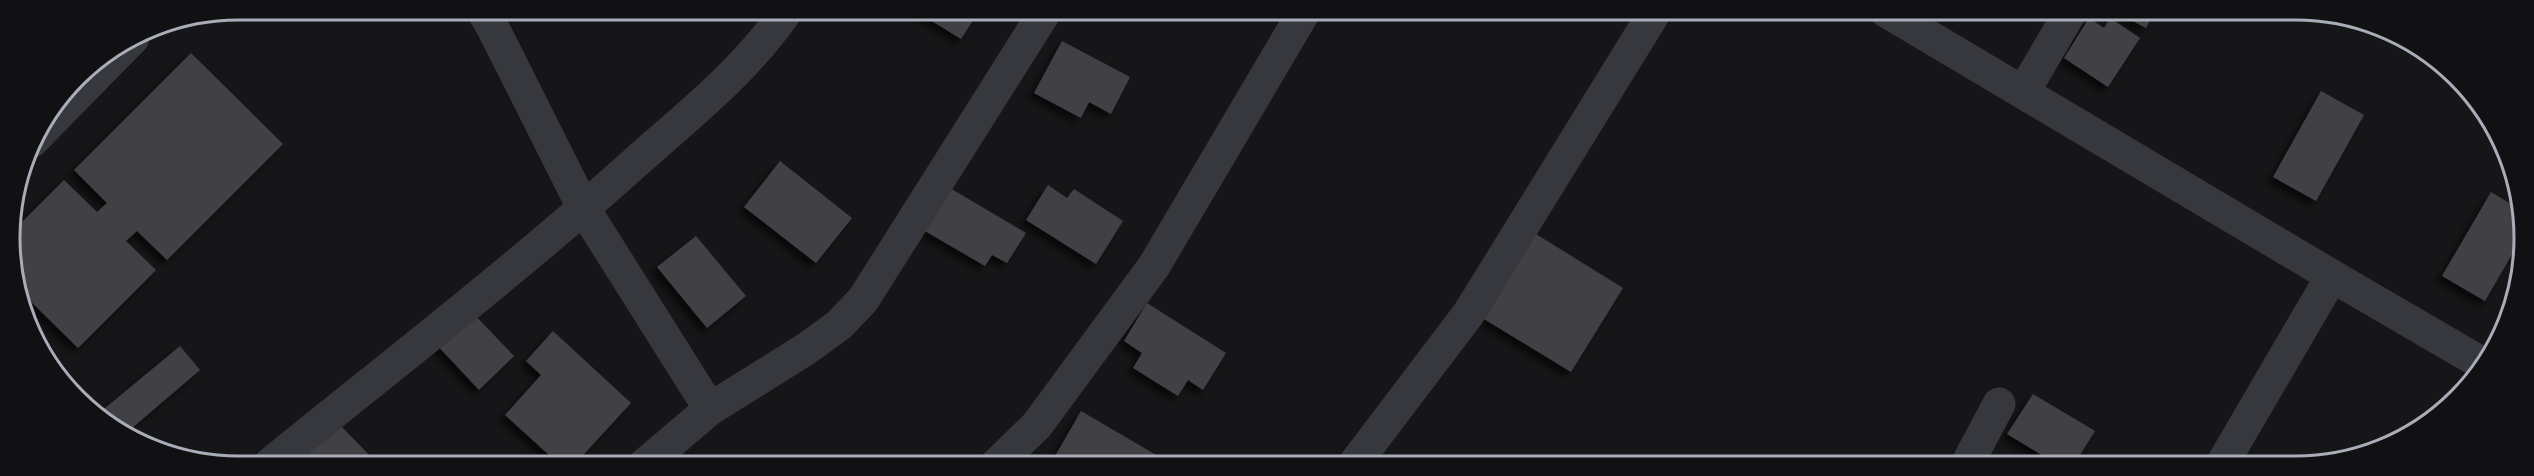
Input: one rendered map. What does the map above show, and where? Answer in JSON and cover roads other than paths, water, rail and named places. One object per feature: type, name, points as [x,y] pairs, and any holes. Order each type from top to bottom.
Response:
[{"type":"street","points":[[496,20],[584,209],[710,409]]},
{"type":"street","points":[[280,456],[584,209],[725,83],[756,51],[779,20]]},
{"type":"street","points":[[655,456],[710,409],[839,325],[863,300],[1040,20]]},
{"type":"street","points":[[1005,456],[1036,425],[1148,274],[1299,20]]},
{"type":"street","points":[[1361,456],[1468,313],[1650,20]]},
{"type":"street","points":[[1903,20],[2477,360]]},
{"type":"street","points":[[2024,92],[2066,20]]},
{"type":"street","points":[[58,115],[111,61]]},
{"type":"street","points":[[2227,456],[2332,276]]},
{"type":"street","points":[[1971,456],[1999,404]]}]
